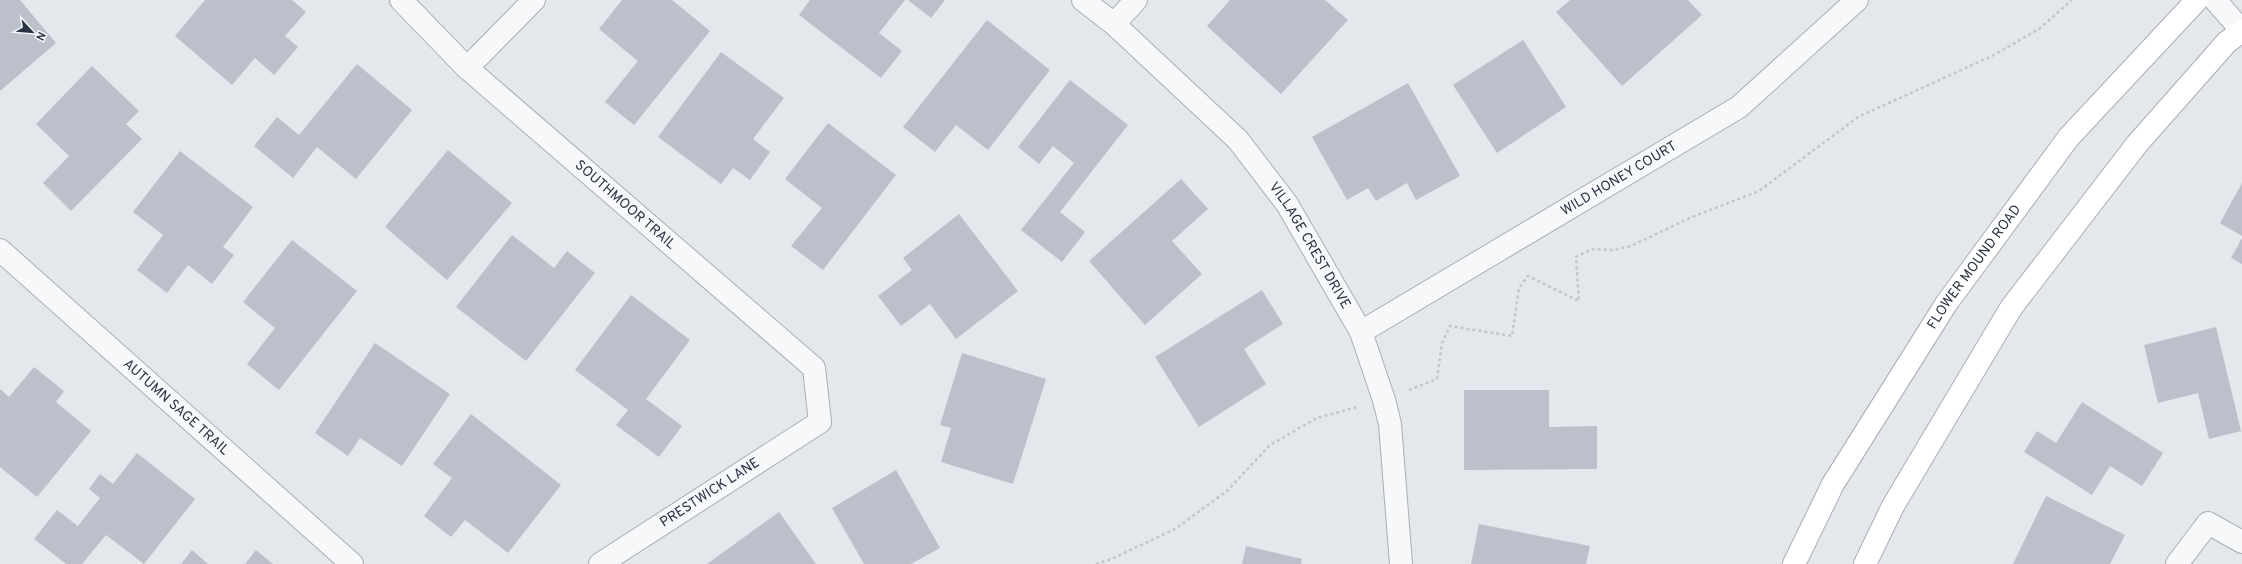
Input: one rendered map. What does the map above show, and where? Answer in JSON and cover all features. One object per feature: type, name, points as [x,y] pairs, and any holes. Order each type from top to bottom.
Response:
[{"type":"main road","name":"FLOWER MOUND ROAD","points":[[1794,564],[1833,484],[1946,304],[2069,137],[2197,0]]},
{"type":"main road","points":[[1865,564],[1893,506],[2011,308],[2137,144],[2228,42],[2242,31]]},
{"type":"street","name":"SOUTHMOOR TRAIL","points":[[401,0],[467,68],[814,368],[820,422]]},
{"type":"street","points":[[467,68],[534,0]]},
{"type":"street","name":"VILLAGE CREST DRIVE","points":[[1083,0],[1114,24],[1238,140],[1288,204],[1361,332],[1384,400],[1390,424],[1401,564]]},
{"type":"street","points":[[1114,24],[1136,0]]},
{"type":"street","name":"WILD HONEY COURT","points":[[1361,332],[1739,107],[1857,0]]},
{"type":"street","points":[[2215,0],[2242,31]]},
{"type":"street","name":"AUTUMN SAGE TRAIL","points":[[0,250],[352,564]]},
{"type":"street","name":"PRESTWICK LANE","points":[[600,564],[820,422]]},
{"type":"street","points":[[2177,564],[2208,523],[2242,542]]},
{"type":"path","points":[[1096,564],[1109,560],[1175,529],[1227,491],[1270,445],[1317,418],[1384,400],[1436,378],[1442,343],[1450,326],[1512,336],[1518,288],[1528,276],[1579,301],[1576,257],[1592,249],[1613,250],[1631,246],[1692,217],[1759,191],[1858,117],[1992,56],[2039,29],[2072,0]]},
{"type":"building","points":[[0,0],[20,0],[56,43],[0,91]]},
{"type":"building","points":[[205,0],[292,0],[306,12],[285,36],[298,47],[274,75],[255,58],[232,85],[175,36]]},
{"type":"building","points":[[622,0],[672,0],[710,31],[634,125],[605,102],[638,61],[599,29]]},
{"type":"building","points":[[810,0],[905,0],[879,33],[902,51],[881,78],[799,15]]},
{"type":"building","points":[[908,0],[945,0],[931,18]]},
{"type":"building","points":[[1230,0],[1325,0],[1348,20],[1281,94],[1207,26]]},
{"type":"building","points":[[1570,0],[1688,0],[1702,15],[1622,86],[1556,12]]},
{"type":"building","points":[[987,20],[1050,70],[988,150],[956,125],[935,152],[903,127]]},
{"type":"building","points":[[1523,40],[1566,107],[1497,153],[1453,85]]},
{"type":"building","points":[[721,52],[784,98],[753,139],[770,152],[750,180],[733,168],[721,184],[658,137]]},
{"type":"building","points":[[357,64],[412,110],[356,179],[317,147],[293,178],[254,146],[277,117],[299,135]]},
{"type":"building","points":[[92,66],[139,111],[126,124],[142,139],[71,211],[43,183],[69,156],[36,124]]},
{"type":"building","points":[[1070,80],[1128,125],[1060,212],[1085,232],[1062,262],[1021,230],[1074,163],[1053,146],[1039,164],[1018,147]]},
{"type":"building","points":[[1408,83],[1460,176],[1416,200],[1407,183],[1376,201],[1368,188],[1347,200],[1312,137]]},
{"type":"building","points":[[828,123],[896,175],[823,270],[791,246],[822,208],[785,179]]},
{"type":"building","points":[[448,150],[512,203],[447,280],[385,227]]},
{"type":"building","points":[[180,151],[253,207],[223,247],[234,255],[212,284],[188,265],[167,293],[137,270],[163,235],[133,212]]},
{"type":"building","points":[[1181,179],[1208,209],[1172,241],[1202,274],[1145,325],[1089,261]]},
{"type":"building","points":[[2242,183],[2242,236],[2220,223]]},
{"type":"building","points":[[959,214],[1018,291],[956,339],[930,304],[901,326],[878,296],[912,270],[903,258]]},
{"type":"building","points":[[512,235],[554,268],[567,251],[595,273],[526,361],[456,307]]},
{"type":"building","points":[[2242,238],[2242,264],[2231,258]]},
{"type":"building","points":[[292,240],[357,291],[279,390],[247,364],[275,328],[243,302]]},
{"type":"building","points":[[1262,290],[1283,324],[1244,349],[1266,384],[1199,427],[1155,357]]},
{"type":"building","points":[[631,295],[690,340],[646,399],[682,426],[659,457],[616,425],[628,410],[575,370]]},
{"type":"building","points":[[2216,327],[2241,431],[2209,439],[2198,393],[2158,403],[2144,345]]},
{"type":"building","points":[[375,343],[450,394],[402,466],[360,438],[348,456],[315,433]]},
{"type":"building","points":[[962,353],[1046,379],[1013,484],[941,462],[951,428],[940,425]]},
{"type":"building","points":[[34,367],[64,391],[56,402],[91,431],[37,497],[0,467],[0,389],[9,397]]},
{"type":"building","points":[[1464,390],[1549,390],[1549,427],[1597,426],[1597,469],[1464,470]]},
{"type":"building","points":[[2082,402],[2163,453],[2142,486],[2110,466],[2092,495],[2024,452],[2037,431],[2056,443]]},
{"type":"building","points":[[471,414],[561,485],[508,553],[465,520],[451,537],[424,516],[452,478],[433,464]]},
{"type":"building","points":[[137,453],[195,499],[144,564],[106,535],[82,564],[66,564],[34,539],[57,510],[78,526],[100,498],[89,489],[100,474],[113,484]]},
{"type":"building","points":[[896,470],[940,548],[911,564],[864,564],[832,508]]},
{"type":"building","points":[[2046,496],[2125,535],[2110,564],[2013,564]]},
{"type":"building","points":[[779,512],[816,564],[707,564]]},
{"type":"building","points":[[1479,524],[1590,546],[1586,564],[1471,564]]},
{"type":"building","points":[[1246,546],[1302,559],[1301,564],[1242,564]]},
{"type":"building","points":[[192,550],[208,564],[181,564]]},
{"type":"building","points":[[256,550],[273,564],[245,564]]}]
